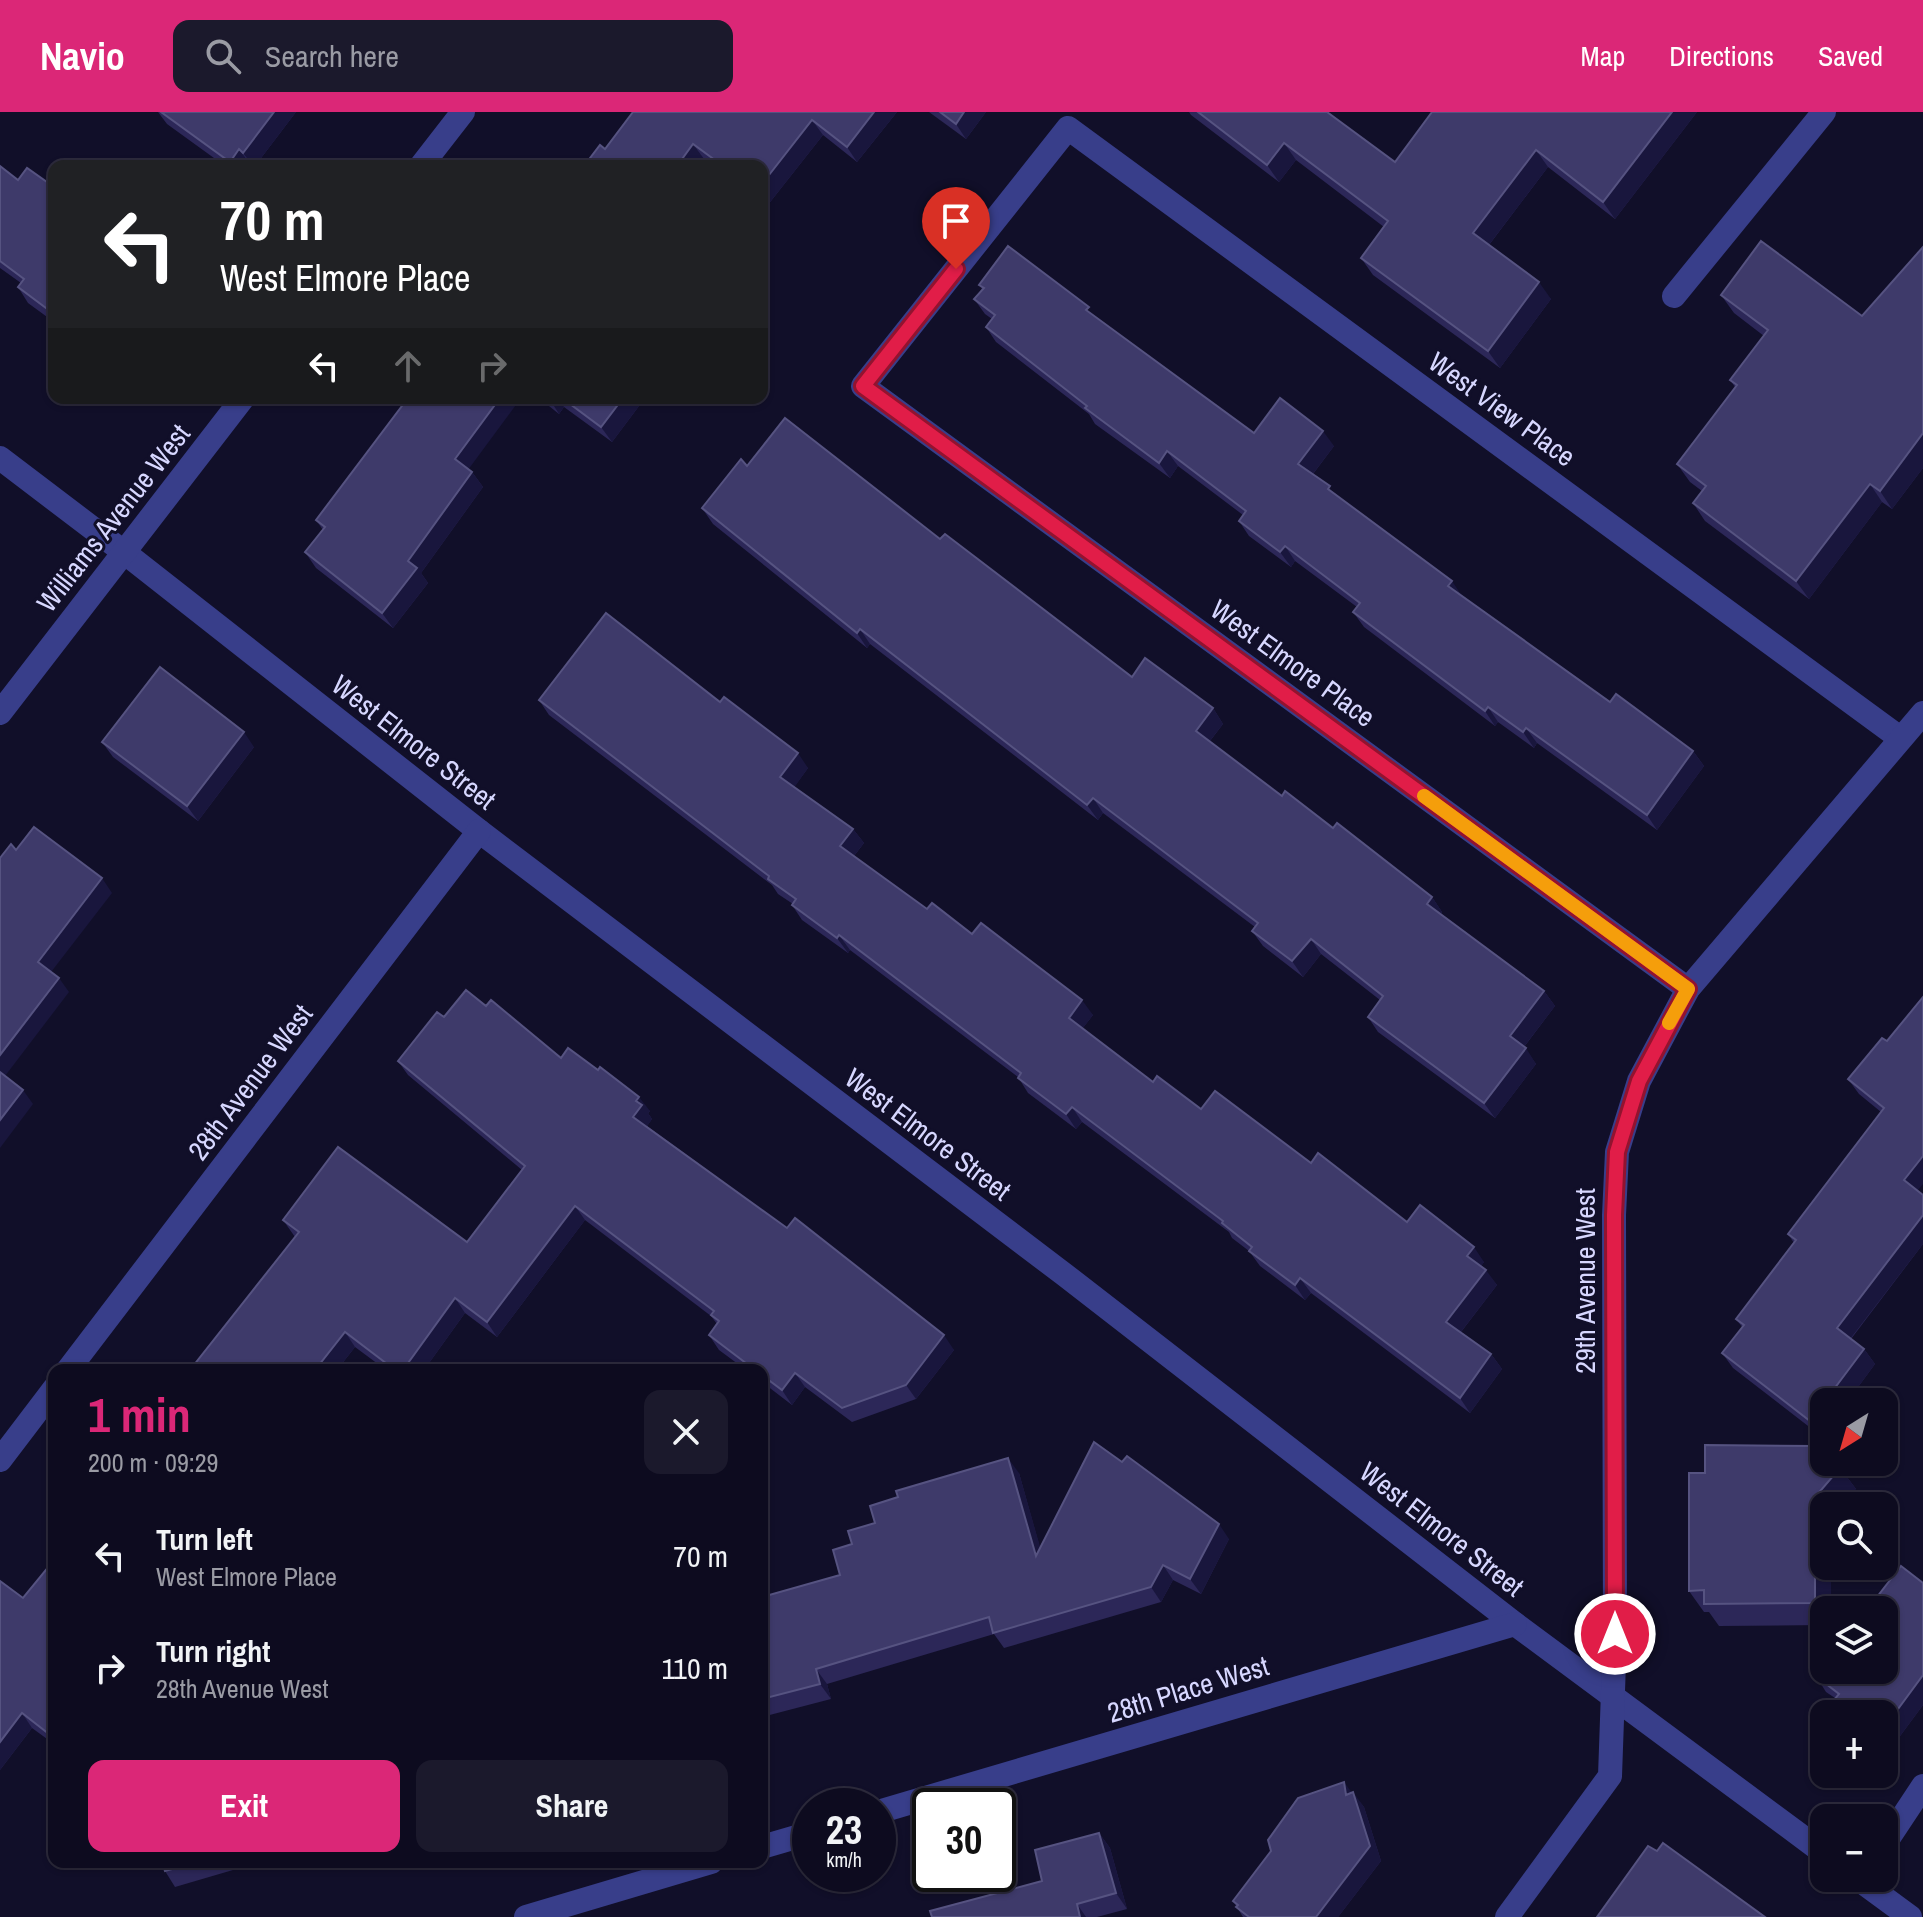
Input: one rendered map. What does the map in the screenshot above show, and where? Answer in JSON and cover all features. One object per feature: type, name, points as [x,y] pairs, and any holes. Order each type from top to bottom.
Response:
[{"type":"street","points":[[426,160],[463,112]]},
{"type":"street","points":[[1674,296],[1824,112]]},
{"type":"street","name":"West View Place","points":[[863,386],[1068,128],[1900,738]]},
{"type":"street","name":"West Elmore Place","points":[[863,386],[1688,989]]},
{"type":"street","name":"Williams Avenue West","points":[[0,713],[238,404]]},
{"type":"street","name":"West Elmore Street","points":[[0,458],[479,831],[1065,1275],[1515,1624],[1810,1843]]},
{"type":"street","name":"29th Avenue West","points":[[1507,1917],[1610,1776],[1614,1698],[1614,1215],[1617,1152],[1639,1081],[1688,989],[1923,713]]},
{"type":"street","name":"28th Avenue West","points":[[73,1364],[479,831]]},
{"type":"street","points":[[0,1460],[48,1397]]},
{"type":"street","name":"28th Place West","points":[[896,1807],[1515,1624]]},
{"type":"street","points":[[1898,1824],[1923,1786]]},
{"type":"street","points":[[768,1845],[792,1838]]},
{"type":"street","points":[[526,1917],[691,1868]]},
{"type":"street","points":[[1877,1892],[1910,1917]]},
{"type":"building","points":[[161,112],[274,112],[243,153],[239,149],[231,160]]},
{"type":"building","points":[[633,112],[874,112],[847,147],[812,120],[768,176],[768,160],[715,160],[693,144],[681,160],[589,160],[600,145],[605,149]]},
{"type":"building","points":[[940,112],[964,112],[956,124]]},
{"type":"building","points":[[1198,112],[1327,112],[1395,162],[1432,112],[1672,112],[1603,202],[1536,150],[1473,233],[1539,282],[1488,351],[1361,258],[1388,221],[1284,143],[1267,165]]},
{"type":"building","points":[[0,166],[18,180],[27,168],[48,183],[48,310],[18,287],[24,279],[0,261]]},
{"type":"building","points":[[1761,241],[1862,316],[1923,247],[1923,433],[1880,491],[1870,484],[1796,581],[1693,503],[1706,486],[1677,464],[1737,385],[1730,380],[1768,330],[1721,295]]},
{"type":"building","points":[[1008,246],[1089,307],[1086,310],[1254,433],[1280,398],[1323,431],[1298,464],[1452,581],[1448,586],[1610,702],[1616,694],[1693,751],[1647,815],[1526,728],[1523,732],[1488,707],[1485,711],[1353,612],[1360,603],[1285,546],[1280,552],[1239,521],[1246,511],[1167,451],[1159,463],[1085,408],[1087,406],[986,327],[995,315],[974,299],[984,288],[979,285]]},
{"type":"building","points":[[403,404],[496,404],[455,459],[472,472],[408,561],[417,568],[382,613],[305,552],[325,527],[316,520]]},
{"type":"building","points":[[570,404],[618,404],[601,427]]},
{"type":"building","points":[[785,418],[940,539],[945,534],[1132,677],[1145,658],[1213,708],[1196,731],[1282,796],[1285,791],[1333,828],[1337,823],[1432,897],[1427,904],[1544,991],[1510,1036],[1526,1048],[1484,1103],[1368,1017],[1383,996],[1311,939],[1292,961],[1252,931],[1258,923],[1093,798],[1087,805],[860,629],[857,633],[702,508],[741,459],[747,466]]},
{"type":"building","points":[[606,613],[720,702],[724,697],[798,753],[780,777],[853,829],[840,846],[927,909],[932,903],[972,934],[981,923],[1082,1000],[1069,1018],[1153,1082],[1157,1076],[1201,1109],[1215,1091],[1311,1163],[1318,1153],[1407,1222],[1420,1205],[1474,1247],[1467,1256],[1486,1270],[1446,1322],[1491,1354],[1460,1398],[1300,1278],[1295,1285],[1249,1251],[1252,1247],[1223,1221],[1072,1107],[1066,1114],[1018,1078],[1021,1073],[839,935],[837,938],[792,905],[796,899],[768,879],[769,876],[539,700]]},
{"type":"building","points":[[160,667],[244,732],[187,806],[102,742]]},
{"type":"building","points":[[34,827],[102,878],[38,962],[59,978],[0,1055],[0,858],[11,844],[16,850]]},
{"type":"building","points":[[466,990],[486,1006],[491,1000],[561,1058],[568,1048],[598,1070],[600,1067],[639,1097],[636,1101],[642,1105],[633,1117],[787,1228],[795,1218],[944,1335],[906,1385],[842,1408],[795,1373],[782,1390],[768,1380],[768,1364],[747,1364],[709,1335],[719,1321],[711,1315],[714,1311],[575,1206],[487,1322],[455,1298],[407,1364],[387,1364],[345,1332],[320,1364],[195,1364],[299,1232],[283,1220],[338,1147],[467,1242],[525,1166],[398,1061],[437,1012],[444,1017]]},
{"type":"building","points":[[1923,997],[1923,1156],[1904,1180],[1923,1195],[1923,1215],[1837,1328],[1864,1349],[1835,1388],[1810,1388],[1810,1421],[1722,1353],[1744,1325],[1736,1319],[1796,1240],[1788,1234],[1884,1108],[1848,1079],[1882,1038],[1887,1041]]},
{"type":"building","points":[[0,1072],[23,1090],[0,1120]]},
{"type":"building","points":[[1094,1442],[1122,1462],[1127,1456],[1219,1524],[1190,1579],[1163,1565],[1151,1587],[993,1633],[989,1617],[816,1669],[820,1684],[768,1697],[768,1595],[840,1575],[833,1550],[852,1544],[848,1531],[875,1523],[870,1506],[898,1497],[896,1491],[1008,1458],[1036,1556]]},
{"type":"building","points":[[1705,1445],[1810,1446],[1810,1476],[1833,1476],[1819,1492],[1810,1492],[1810,1580],[1815,1580],[1815,1596],[1810,1596],[1810,1603],[1704,1604],[1704,1590],[1689,1591],[1689,1473],[1705,1473]]},
{"type":"building","points":[[1901,1566],[1923,1583],[1923,1675],[1898,1709],[1898,1700],[1834,1700],[1839,1694],[1826,1684],[1898,1684],[1898,1596],[1878,1596],[1890,1580],[1898,1580]]},
{"type":"building","points":[[48,1567],[48,1733],[22,1713],[0,1742],[0,1581],[23,1598]]},
{"type":"building","points":[[1344,1782],[1346,1795],[1353,1792],[1370,1846],[1316,1917],[1249,1917],[1236,1907],[1238,1905],[1233,1901],[1271,1851],[1268,1840],[1298,1798]]},
{"type":"building","points":[[1099,1833],[1116,1893],[1077,1904],[1080,1917],[932,1917],[930,1911],[1001,1892],[1016,1892],[1016,1888],[1042,1881],[1035,1850]]},
{"type":"building","points":[[1663,1843],[1765,1917],[1597,1917],[1648,1846],[1657,1851]]},
{"type":"slow traffic","points":[[1424,796],[1688,989],[1669,1023]]},
{"type":"route","points":[[956,269],[863,386],[1688,989],[1639,1081],[1617,1152],[1614,1215],[1615,1634]]}]
